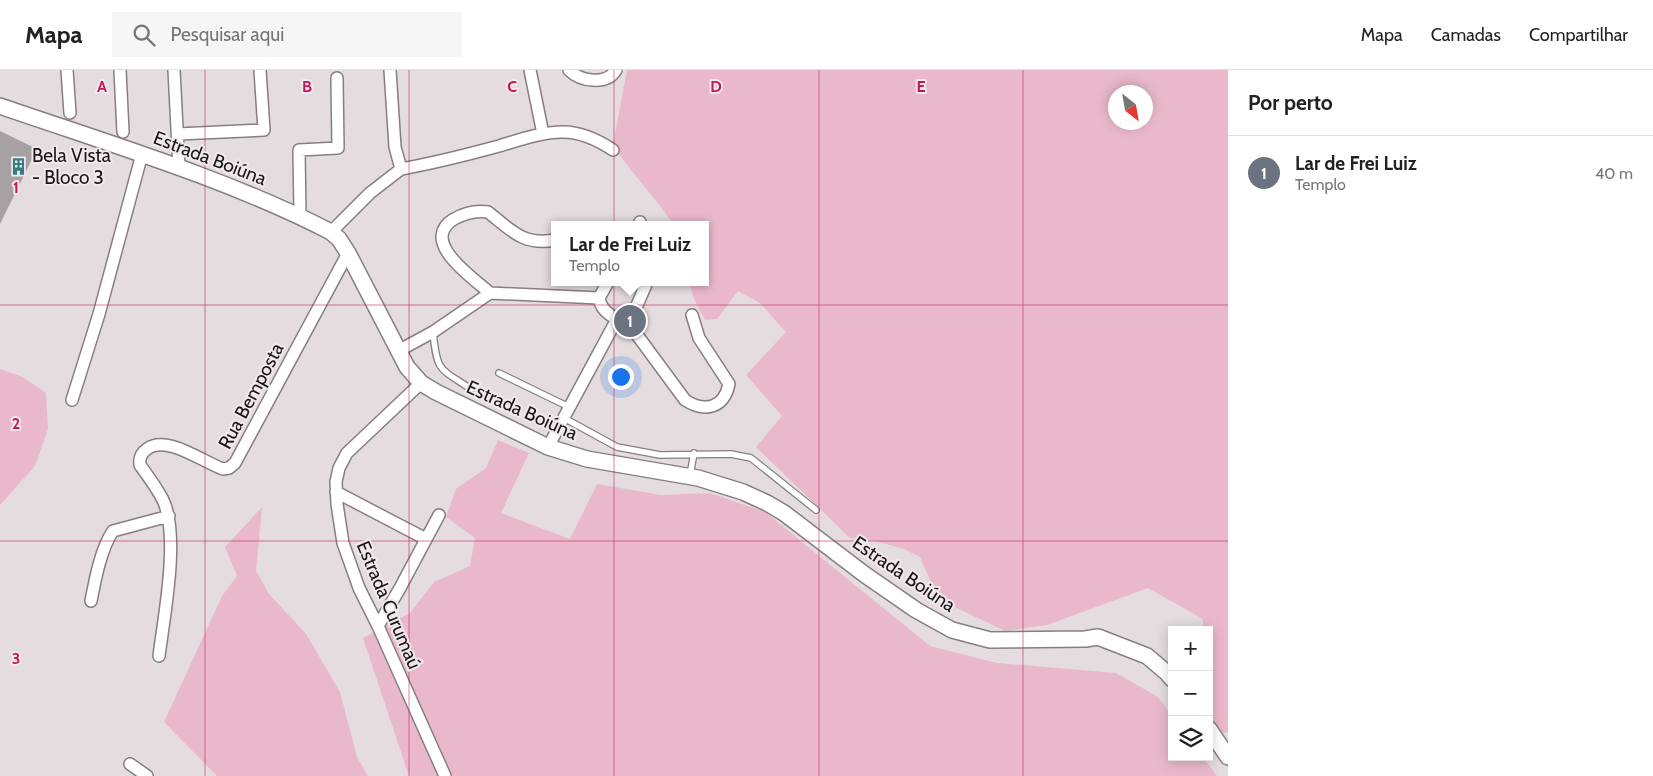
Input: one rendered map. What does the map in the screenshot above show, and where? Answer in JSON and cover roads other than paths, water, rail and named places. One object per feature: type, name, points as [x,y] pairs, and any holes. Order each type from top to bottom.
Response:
[{"type":"street","points":[[67,70],[70,113]]},
{"type":"street","points":[[120,70],[123,132]]},
{"type":"street","points":[[174,70],[179,168]]},
{"type":"street","points":[[178,134],[264,130],[260,70]]},
{"type":"street","points":[[390,70],[396,147],[400,169]]},
{"type":"street","points":[[530,70],[543,134]]},
{"type":"street","points":[[569,70],[573,75],[592,81],[605,80],[616,70]]},
{"type":"street","points":[[300,216],[299,150],[338,148],[337,78]]},
{"type":"street","name":"Estrada Boiúna","points":[[0,106],[179,168],[265,201],[331,232],[339,239],[348,253],[407,367],[421,382],[443,396],[548,447],[587,459],[689,477],[743,492],[784,513],[864,574],[916,610],[952,630],[990,640],[1086,639],[1098,637],[1146,656],[1168,674]]},
{"type":"street","points":[[331,232],[370,193],[400,169],[435,163],[543,134],[563,132],[581,134],[613,150]]},
{"type":"street","points":[[72,400],[99,314],[142,154]]},
{"type":"street","points":[[490,293],[448,255],[441,240],[448,223],[462,214],[488,212],[517,236],[532,242],[551,241]]},
{"type":"street","name":"Rua Bemposta","points":[[159,656],[170,562],[169,516],[163,500],[140,465],[139,459],[143,452],[151,445],[161,444],[183,450],[223,468],[229,468],[236,463],[348,253]]},
{"type":"street","points":[[606,286],[599,298],[601,306],[617,319],[629,324],[685,400],[694,405],[707,407],[719,403],[727,395],[729,384],[699,338],[692,315]]},
{"type":"street","points":[[629,324],[645,286]]},
{"type":"street","points":[[398,352],[433,332],[490,293],[599,298]]},
{"type":"street","points":[[548,447],[617,319]]},
{"type":"street","name":"Estrada Curumaú","points":[[421,382],[347,453],[339,468],[336,492],[343,543],[359,588],[445,776]]},
{"type":"street","points":[[336,492],[426,539]]},
{"type":"street","points":[[378,626],[439,515]]},
{"type":"street","points":[[91,601],[108,539],[114,531],[169,516]]},
{"type":"street","points":[[1213,735],[1228,756]]},
{"type":"street","points":[[130,764],[147,776]]},
{"type":"lane","points":[[433,332],[439,366],[444,372],[472,389]]},
{"type":"lane","points":[[499,373],[566,412],[617,447],[660,455],[694,453],[731,454],[751,458],[816,510]]},
{"type":"lane","points":[[689,477],[694,453]]},
{"type":"place","name":"Bela Vista - Bloco 3","points":[[18,166]]},
{"type":"place","name":"Lar de Frei Luiz","points":[[630,321]]}]
